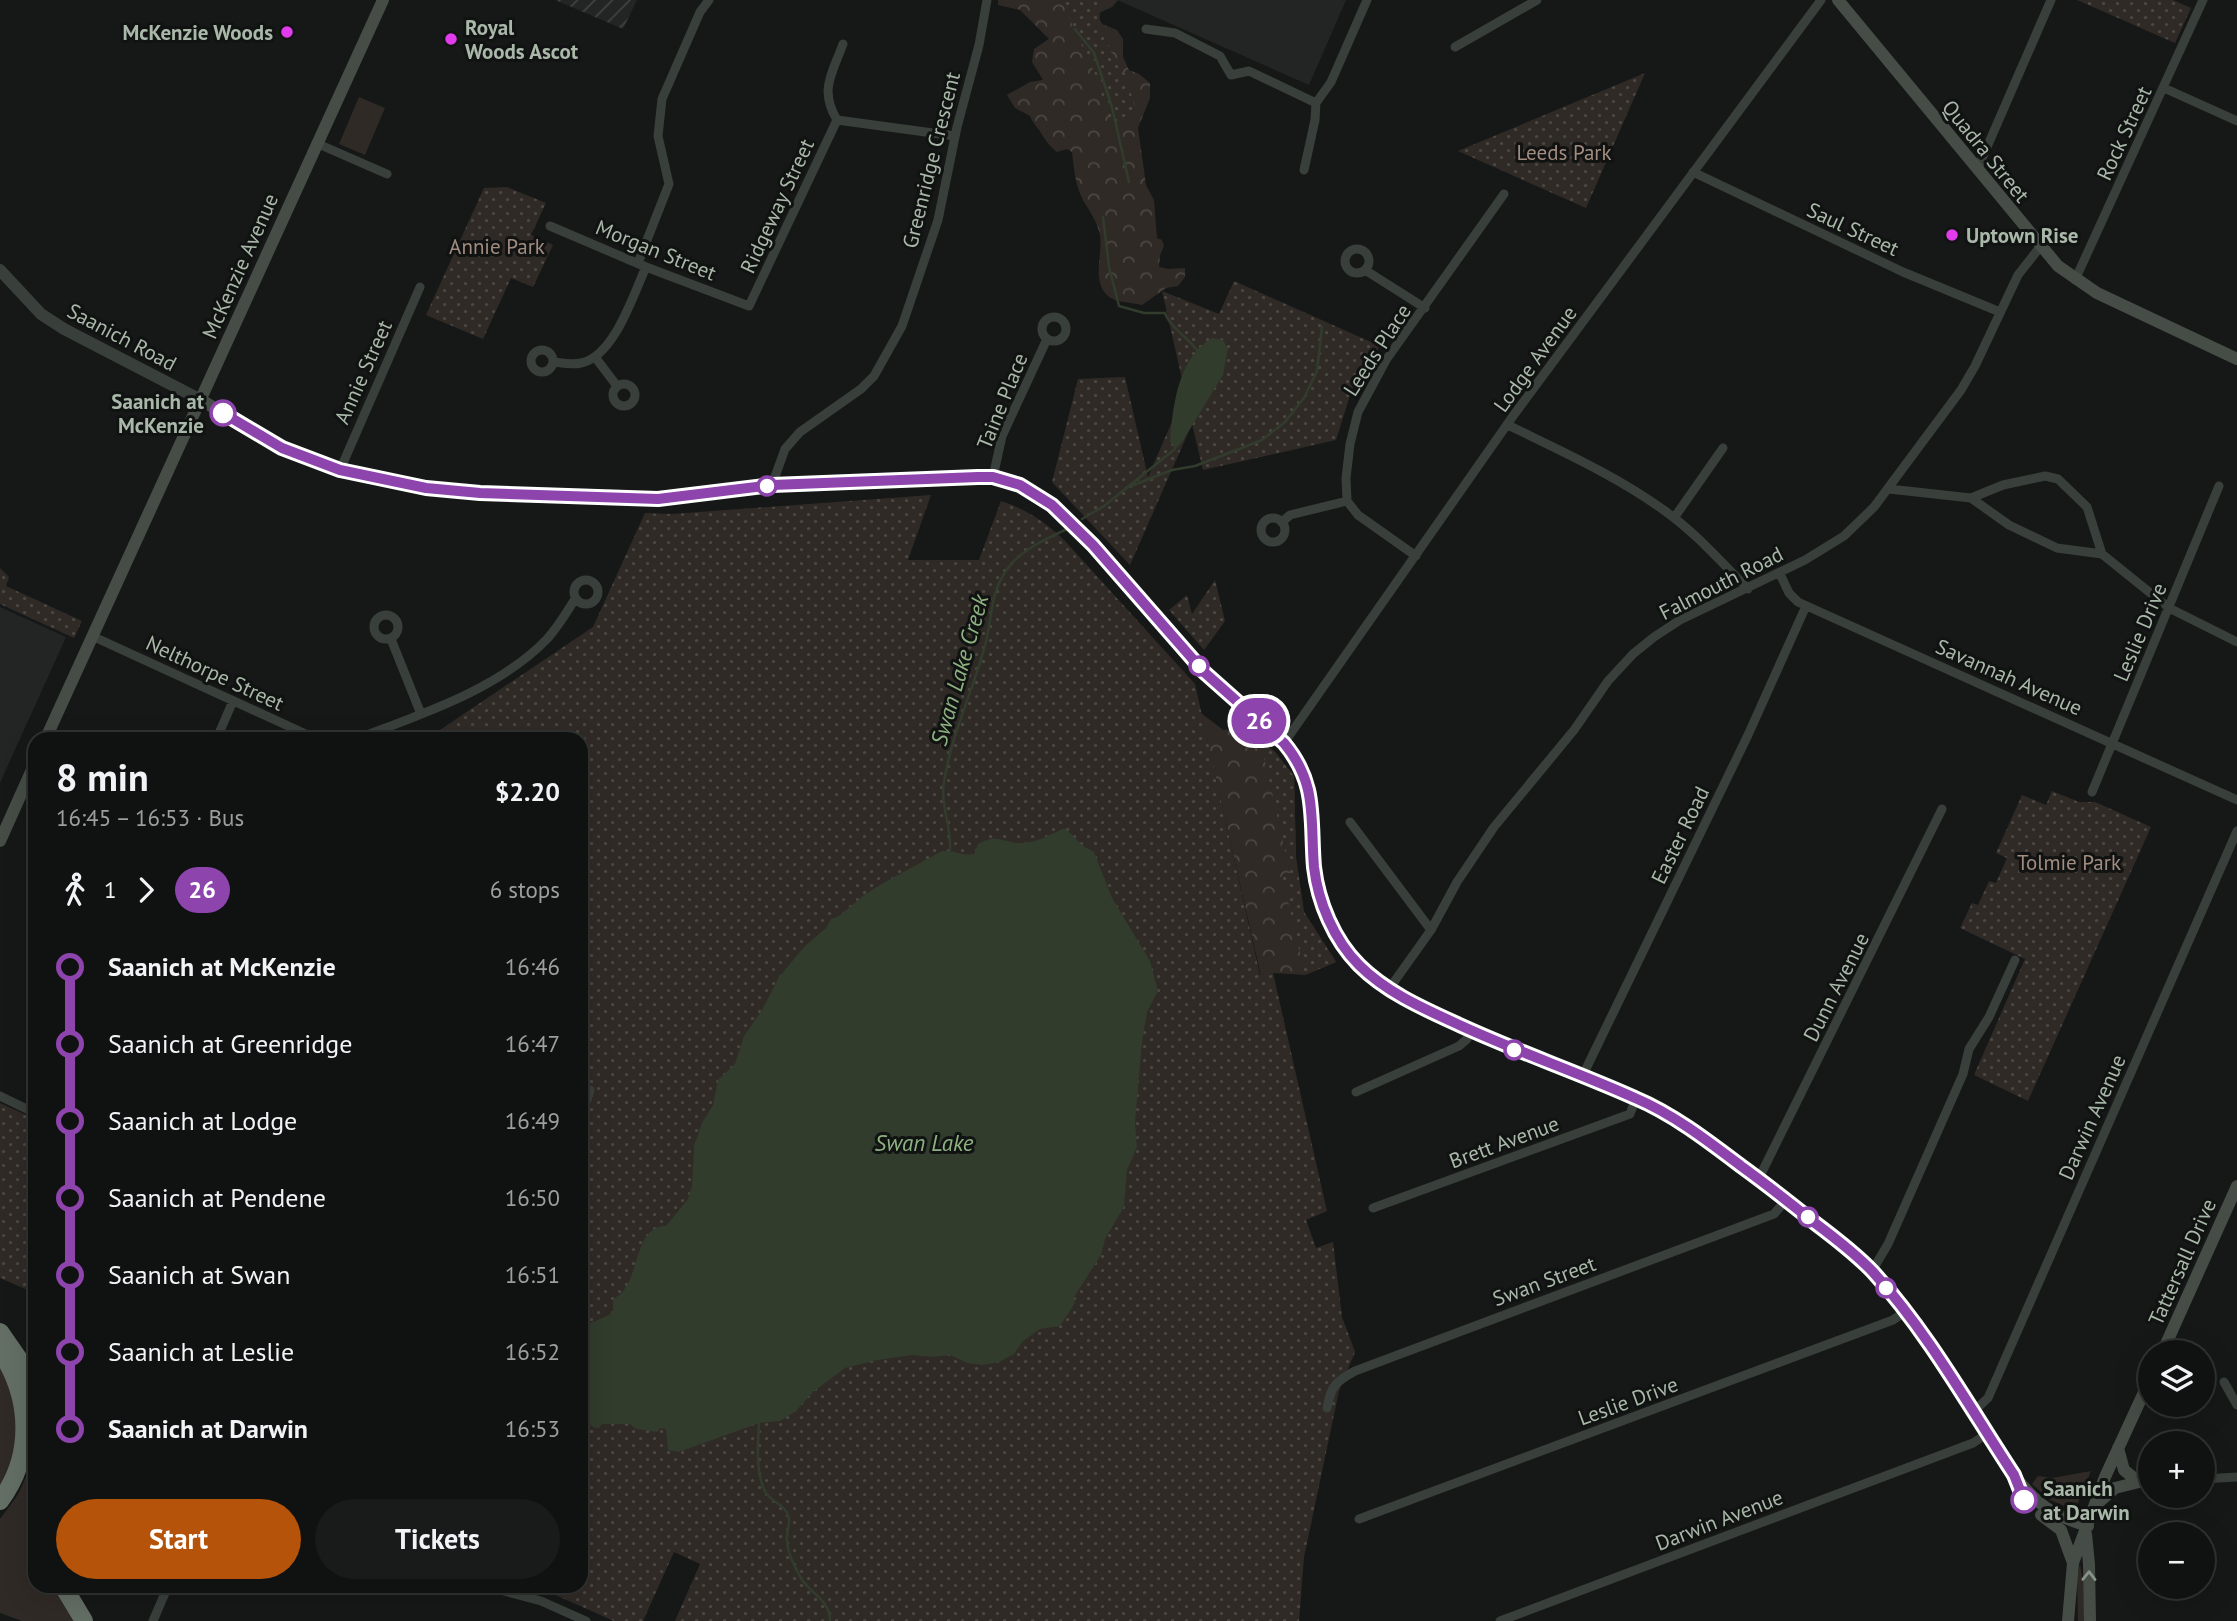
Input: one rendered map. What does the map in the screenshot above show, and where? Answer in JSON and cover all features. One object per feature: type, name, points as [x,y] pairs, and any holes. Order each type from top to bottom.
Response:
[{"type":"highway","points":[[0,1332],[25,1368],[28,1379]]},
{"type":"highway","points":[[0,1351],[16,1378],[24,1402],[26,1429],[19,1466],[0,1502]]},
{"type":"highway","points":[[67,1593],[84,1621]]},
{"type":"main road","name":"McKenzie Avenue","points":[[49,732],[383,0]]},
{"type":"main road","name":"Quadra Street","points":[[1838,0],[2048,257],[2098,293],[2237,359]]},
{"type":"main road","name":"Saanich Road","points":[[201,400],[282,448],[340,470],[426,488],[507,495],[658,499],[772,485],[993,477],[1020,485],[1035,493],[1066,517],[1204,672],[1284,743],[1302,767],[1309,791],[1314,868],[1324,911],[1358,964],[1389,989],[1471,1031],[1636,1098],[1670,1116],[1759,1178],[1872,1271],[1906,1311],[2030,1495],[2051,1512],[2087,1529]]},
{"type":"main road","points":[[0,841],[28,779]]},
{"type":"main road","name":"Tattersall Drive","points":[[2168,1340],[2237,1186]]},
{"type":"main road","points":[[2068,1621],[2074,1563],[2094,1507],[2138,1405]]},
{"type":"main road","points":[[2118,1448],[2126,1472],[2138,1478]]},
{"type":"main road","points":[[2014,1475],[2024,1501],[2061,1530],[2074,1563]]},
{"type":"main road","points":[[2094,1507],[2115,1488],[2138,1483]]},
{"type":"main road","points":[[2087,1529],[2090,1621]]},
{"type":"street","points":[[554,362],[582,363],[605,350],[614,336],[642,265],[669,184],[658,136],[662,99],[700,12],[709,0]]},
{"type":"street","name":"Greenridge Crescent","points":[[772,485],[786,449],[800,432],[874,376],[902,326],[938,220],[987,0]]},
{"type":"street","points":[[1304,170],[1316,103],[1331,82],[1367,0]]},
{"type":"street","points":[[1455,47],[1537,0]]},
{"type":"street","name":"Lodge Avenue","points":[[1284,743],[1508,425],[1821,0]]},
{"type":"street","points":[[1977,170],[2051,0]]},
{"type":"street","name":"Rock Street","points":[[2075,279],[2203,0]]},
{"type":"street","points":[[1146,29],[1175,33],[1220,56],[1231,75],[1249,71],[1316,103]]},
{"type":"street","points":[[843,44],[827,90],[828,106],[837,120],[955,136]]},
{"type":"street","points":[[2164,88],[2237,121]]},
{"type":"street","name":"Ridgeway Street","points":[[749,306],[837,120]]},
{"type":"street","points":[[316,143],[387,174]]},
{"type":"street","name":"Saul Street","points":[[1693,172],[1903,272],[2000,312]]},
{"type":"street","name":"Leeds Place","points":[[1347,502],[1346,478],[1357,412],[1381,367],[1504,194]]},
{"type":"street","name":"Morgan Street","points":[[550,226],[749,306]]},
{"type":"street","name":"Falmouth Road","points":[[1389,989],[1431,930],[1457,882],[1494,827],[1574,730],[1608,681],[1633,654],[1680,620],[1780,574],[1844,536],[1889,489],[1969,378],[2018,275],[2040,247]]},
{"type":"street","name":"Saanich Road","points":[[0,270],[41,314],[64,330],[201,400]]},
{"type":"street","points":[[1366,270],[1425,308]]},
{"type":"street","name":"Annie Street","points":[[340,470],[420,288]]},
{"type":"street","name":"Taine Place","points":[[993,477],[1002,436],[1046,339]]},
{"type":"street","points":[[595,357],[617,386]]},
{"type":"street","points":[[1508,425],[1587,463],[1674,518],[1748,589]]},
{"type":"street","points":[[1674,518],[1723,449]]},
{"type":"street","points":[[1889,489],[1970,498],[2003,485],[2045,476],[2058,479],[2087,507],[2102,554]]},
{"type":"street","name":"Leslie Drive","points":[[2092,792],[2219,486]]},
{"type":"street","points":[[1970,498],[2009,525],[2057,548],[2102,554],[2169,608],[2237,642]]},
{"type":"street","points":[[1282,522],[1290,515],[1347,502],[1357,515],[1416,556]]},
{"type":"street","name":"Savannah Avenue","points":[[1780,574],[1792,598],[1806,606],[2237,800]]},
{"type":"street","points":[[374,732],[483,686],[549,637],[575,599]]},
{"type":"street","name":"Easter Road","points":[[1582,1077],[1748,735],[1806,606]]},
{"type":"street","name":"Nelthorpe Street","points":[[92,636],[301,732]]},
{"type":"street","points":[[391,639],[421,714]]},
{"type":"street","points":[[219,732],[233,701]]},
{"type":"street","name":"Dunn Avenue","points":[[1759,1178],[1942,809]]},
{"type":"street","points":[[1350,822],[1431,930]]},
{"type":"street","name":"Darwin Avenue","points":[[1973,1412],[1988,1398],[2237,831]]},
{"type":"street","points":[[1872,1271],[1892,1237],[1963,1074],[1969,1049],[1989,1017],[2015,960]]},
{"type":"street","points":[[1356,1092],[1459,1046],[1467,1040],[1471,1031]]},
{"type":"street","points":[[588,1097],[590,1090]]},
{"type":"street","points":[[0,1096],[28,1110]]},
{"type":"street","name":"Brett Avenue","points":[[1373,1208],[1630,1114],[1636,1098]]},
{"type":"street","name":"Swan Street","points":[[1327,1408],[1330,1390],[1337,1382],[1355,1371],[1774,1214],[1786,1200]]},
{"type":"street","name":"Leslie Drive","points":[[1359,1519],[1880,1325],[1906,1311]]},
{"type":"street","points":[[2224,1382],[2237,1405]]},
{"type":"street","name":"Darwin Avenue","points":[[1500,1621],[1973,1443],[1987,1434]]},
{"type":"street","points":[[2215,1478],[2237,1477]]},
{"type":"street","points":[[153,1621],[165,1593]]},
{"type":"street","points":[[512,1593],[541,1601],[586,1621]]},
{"type":"shaded area","points":[[555,0],[637,0],[623,29]]},
{"type":"shaded area","points":[[1117,0],[1346,0],[1309,85]]},
{"type":"shaded area","points":[[0,607],[66,637],[0,783]]},
{"type":"green space","points":[[998,0],[1118,0],[1112,7],[1097,14],[1102,24],[1117,30],[1123,39],[1123,57],[1129,70],[1150,83],[1150,98],[1138,128],[1146,185],[1154,200],[1157,238],[1162,240],[1164,246],[1159,267],[1185,268],[1185,277],[1178,286],[1166,288],[1142,305],[1113,299],[1102,288],[1099,273],[1100,235],[1078,189],[1072,152],[1067,149],[1057,152],[1054,150],[1030,116],[1015,108],[1007,95],[1030,82],[1043,80],[1032,62],[1034,49],[1049,39],[1020,10],[998,5]]},
{"type":"green space","points":[[1061,0],[1101,0],[1099,23],[1115,61],[1125,74],[1137,113],[1110,121],[1095,74]]},
{"type":"green space","points":[[2077,0],[2173,0],[2191,8],[2175,43]]},
{"type":"green space","name":"Leeds Park","points":[[1645,73],[1586,208],[1458,151]]},
{"type":"green space","points":[[359,97],[385,108],[365,155],[339,144]]},
{"type":"green space","name":"Annie Park","points":[[507,187],[546,203],[531,235],[553,245],[533,287],[511,278],[483,339],[426,315],[484,188]]},
{"type":"green space","points":[[1234,281],[1380,346],[1352,389],[1336,440],[1203,470],[1192,424],[1130,565],[1052,482],[1078,379],[1125,377],[1148,477],[1185,392],[1162,291],[1219,314]]},
{"type":"green space","points":[[931,495],[908,560],[979,560],[1001,501],[1036,517],[1065,541],[1195,684],[1260,975],[1273,973],[1327,1211],[1306,1220],[1316,1248],[1333,1242],[1342,1317],[1355,1352],[1339,1391],[1304,1557],[1299,1621],[675,1621],[700,1564],[674,1552],[643,1621],[614,1621],[551,1593],[588,1593],[588,732],[437,732],[593,627],[645,513],[672,514]]},
{"type":"green space","points":[[0,568],[9,577],[6,586],[82,621],[74,638],[0,604]]},
{"type":"green space","points":[[1215,580],[1225,621],[1204,650],[1169,610],[1187,595],[1192,614]]},
{"type":"green space","points":[[1201,713],[1223,730],[1245,728],[1275,752],[1294,776],[1296,858],[1304,912],[1336,962],[1305,975],[1273,973],[1261,976]]},
{"type":"green space","points":[[1260,739],[1275,752],[1294,776],[1296,858],[1304,912],[1336,962],[1305,975],[1282,875],[1290,873]]},
{"type":"green space","name":"Tolmie Park","points":[[2052,791],[2079,802],[2095,802],[2151,827],[2028,1101],[1974,1075],[2025,959],[1960,928],[1972,903],[1978,905],[1989,881],[1996,883],[2007,858],[1996,853],[2022,795],[2046,805]]},
{"type":"green space","points":[[0,1103],[28,1116],[28,1290],[0,1278]]},
{"type":"green space","points":[[0,1361],[18,1403],[17,1461],[0,1489]]},
{"type":"green space","points":[[28,1470],[28,1593],[64,1593],[80,1621],[22,1621],[0,1613],[0,1519],[17,1496]]},
{"type":"green space","points":[[2091,1471],[2077,1505],[2072,1509],[2050,1500],[2032,1484],[2038,1476],[2052,1478]]},
{"type":"green space","points":[[2080,1564],[2085,1621],[2078,1621],[2077,1577]]},
{"type":"water","points":[[1212,338],[1223,340],[1228,349],[1223,375],[1175,449],[1170,441],[1179,384],[1192,357]]},
{"type":"water","name":"Swan Lake","points":[[1066,829],[1083,846],[1094,852],[1112,898],[1150,961],[1158,991],[1147,1012],[1142,1043],[1135,1122],[1137,1147],[1127,1170],[1124,1207],[1105,1239],[1101,1255],[1074,1297],[1075,1303],[1060,1326],[1040,1329],[1022,1342],[1014,1354],[999,1362],[982,1365],[967,1363],[950,1355],[912,1355],[845,1368],[813,1392],[796,1411],[780,1421],[759,1423],[679,1452],[668,1450],[666,1429],[660,1428],[657,1432],[636,1429],[630,1424],[602,1424],[599,1428],[590,1425],[588,1325],[613,1311],[613,1299],[629,1282],[647,1236],[655,1229],[666,1226],[688,1199],[692,1186],[694,1146],[702,1123],[713,1105],[718,1080],[735,1064],[744,1036],[762,1010],[779,977],[805,946],[826,928],[831,919],[885,882],[942,851],[974,854],[978,844],[990,839],[1017,843],[1041,839]]},
{"type":"waterway","name":"Swan Lake Creek","points":[[1075,29],[1094,53],[1112,107],[1129,182]]},
{"type":"waterway","name":"Swan Lake Creek","points":[[1103,217],[1109,267],[1119,306],[1144,313],[1165,313],[1197,350]]},
{"type":"waterway","points":[[1126,488],[1172,470],[1195,466],[1262,440],[1285,422],[1304,398],[1317,371],[1322,327]]},
{"type":"waterway","name":"Swan Lake Creek","points":[[1082,519],[1104,506],[1175,449]]},
{"type":"waterway","name":"Swan Lake Creek","points":[[950,851],[943,791],[947,765],[984,649],[997,588],[1008,568],[1020,556],[1065,530]]},
{"type":"waterway","name":"Swan Lake Creek","points":[[759,1423],[758,1459],[762,1486],[786,1512],[789,1520],[787,1542],[791,1558],[805,1584],[827,1607],[830,1621]]},
{"type":"bus line","name":"26","points":[[223,413],[282,448],[340,470],[426,488],[507,495],[658,499],[772,485],[993,477],[1020,485],[1035,493],[1052,505],[1093,545],[1204,672],[1294,755],[1302,767],[1309,791],[1314,868],[1324,911],[1358,964],[1389,989],[1437,1015],[1531,1057],[1636,1098],[1670,1116],[1759,1178],[1837,1240],[1872,1271],[1906,1311],[2014,1475],[2024,1500]]},
{"type":"place","name":"McKenzie Woods","points":[[287,32]]},
{"type":"place","name":"Royal Woods Ascot","points":[[451,39]]},
{"type":"place","name":"Uptown Rise","points":[[1952,235]]},
{"type":"place","name":"Saanich at McKenzie","points":[[223,413]]},
{"type":"place","name":"Saanich at Darwin","points":[[2024,1500]]}]
